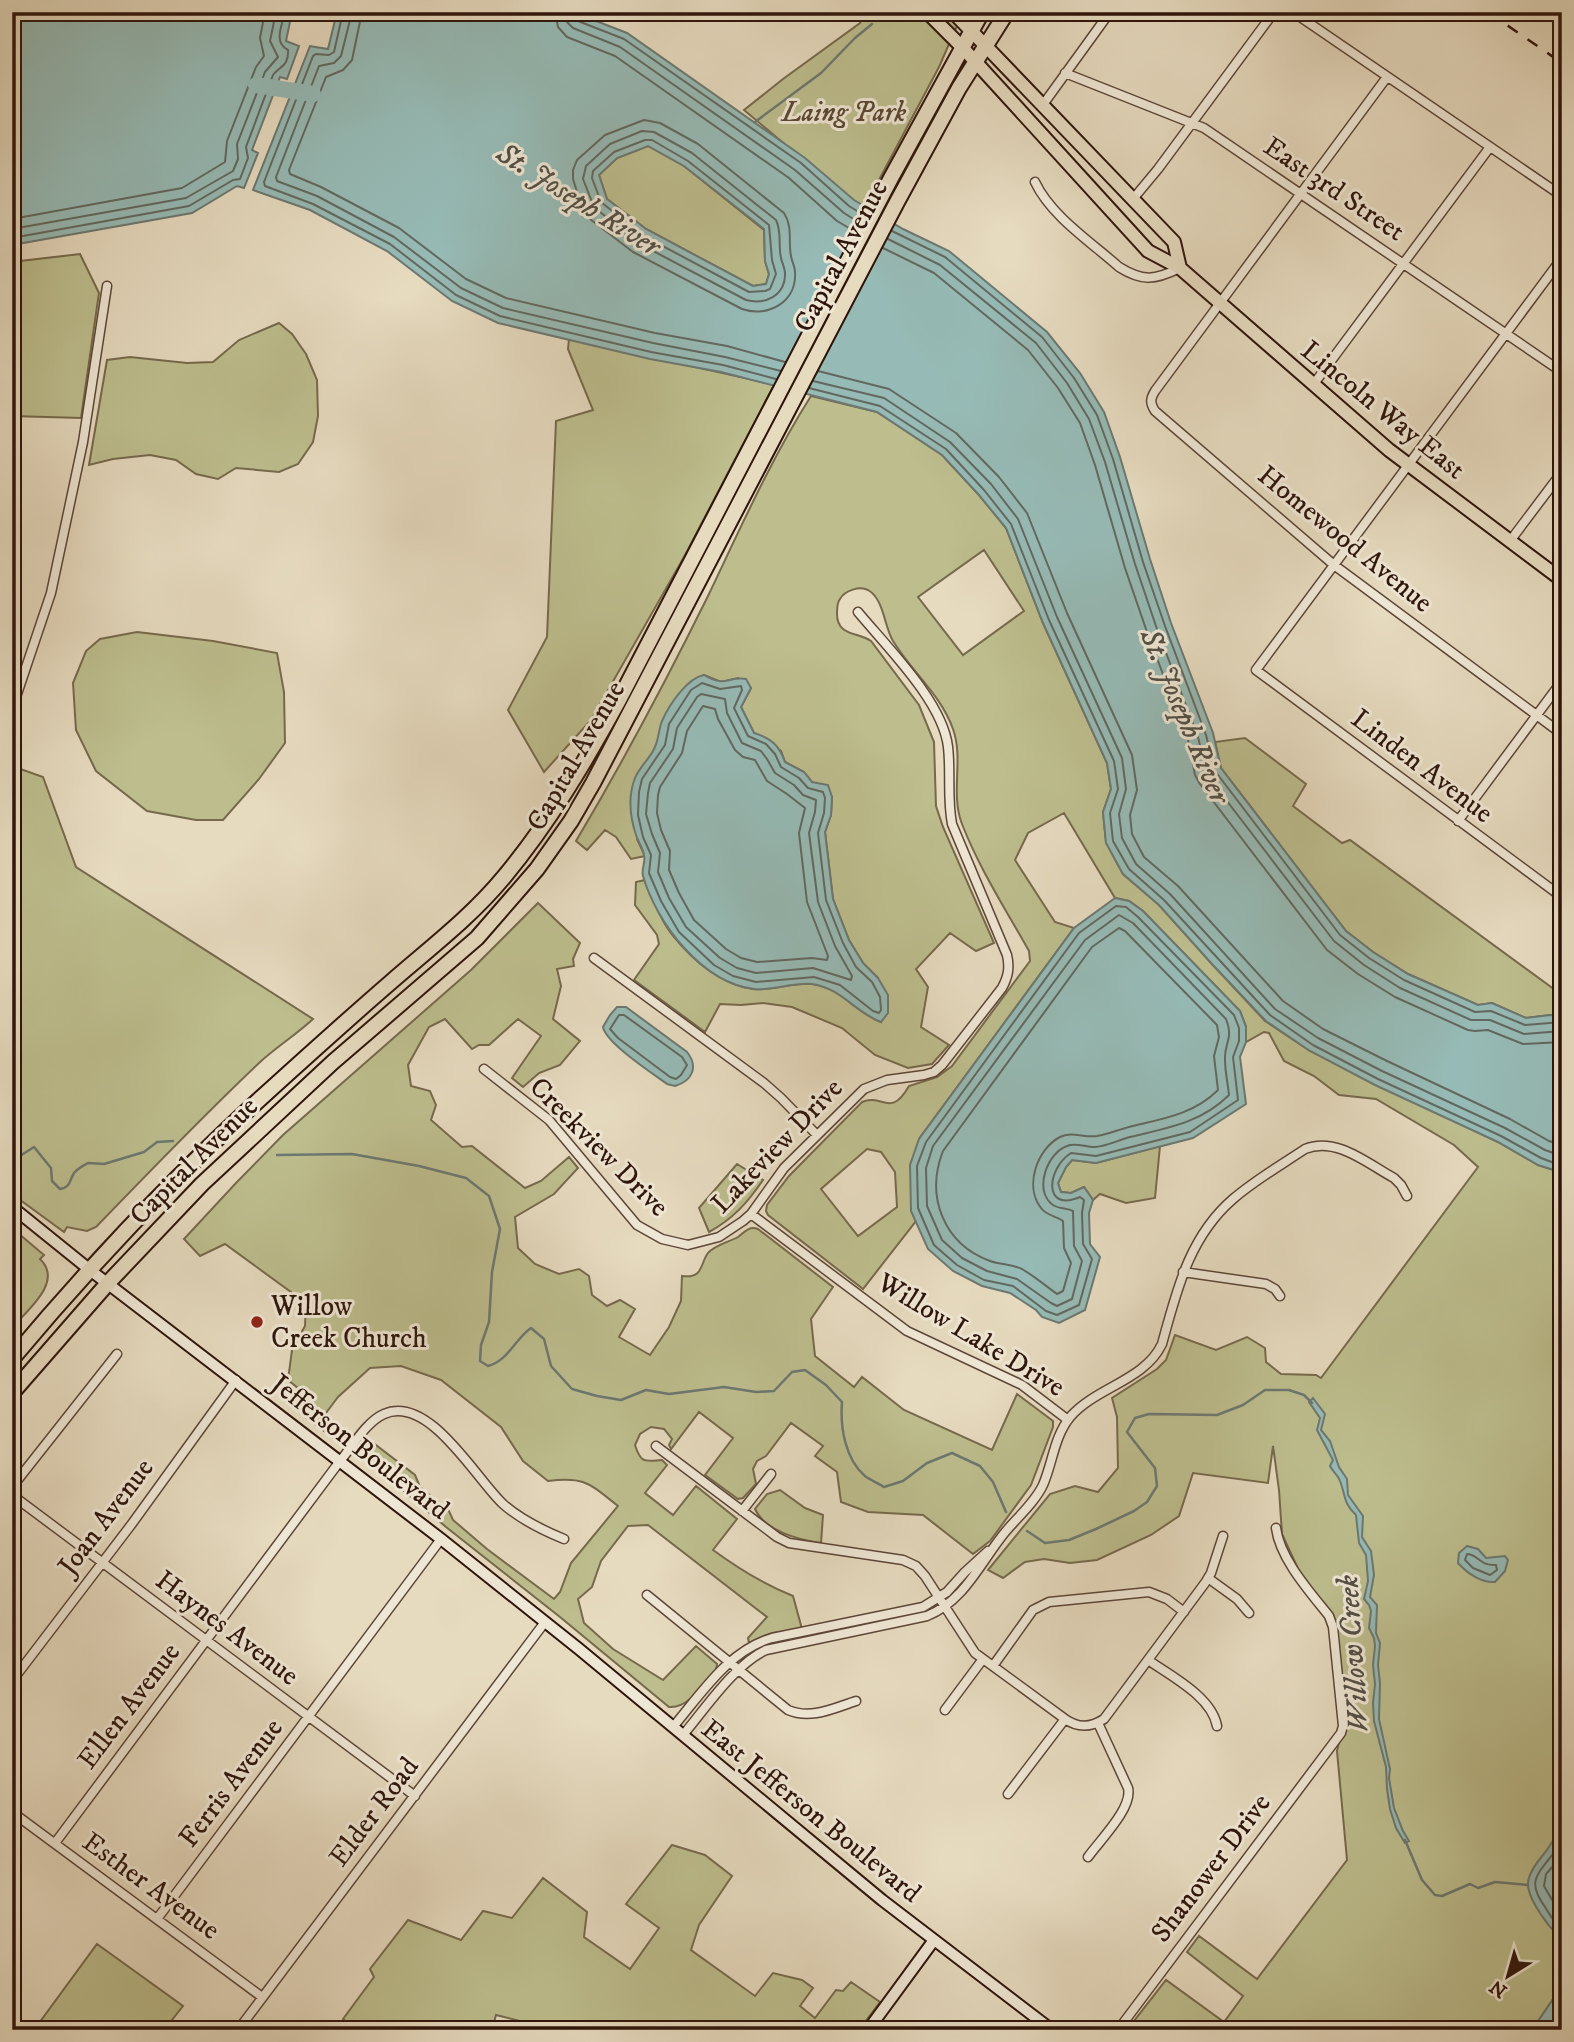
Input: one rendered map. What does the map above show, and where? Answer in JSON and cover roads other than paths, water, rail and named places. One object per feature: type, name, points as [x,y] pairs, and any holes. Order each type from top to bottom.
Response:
[{"type":"highway","name":"Capital Avenue","points":[[12,1394],[108,1283],[202,1184],[276,1114],[477,938],[537,869],[571,821],[593,783],[780,409],[882,196],[982,12]]},
{"type":"highway","name":"Capital Avenue","points":[[12,1359],[90,1270],[188,1167],[390,982],[441,940],[509,872],[538,833],[601,733],[959,88],[1007,12]]},
{"type":"main road","name":"Lincoln Way East","points":[[927,12],[1148,251],[1180,268],[1408,465],[1562,580]]},
{"type":"main road","name":"Lincoln Way East","points":[[953,12],[1174,242],[1180,268]]},
{"type":"street","points":[[1042,106],[1110,12]]},
{"type":"street","points":[[1133,199],[1274,12]]},
{"type":"street","points":[[1293,12],[1562,196]]},
{"type":"street","name":"East 3rd Street","points":[[1065,74],[1205,128],[1562,372]]},
{"type":"street","points":[[1219,304],[1387,77]]},
{"type":"street","points":[[1313,385],[1490,147]]},
{"type":"street","points":[[1035,182],[1041,195],[1054,210],[1119,267],[1131,274],[1154,279],[1180,268]]},
{"type":"street","points":[[1334,565],[1562,258]]},
{"type":"street","points":[[12,709],[51,593],[83,442],[107,286]]},
{"type":"street","name":"Homewood Avenue","points":[[1219,304],[1151,398],[1155,411],[1334,565],[1562,734]]},
{"type":"street","points":[[1510,541],[1562,472]]},
{"type":"street","name":"Linden Avenue","points":[[1334,565],[1256,670],[1562,897]]},
{"type":"street","name":"Lakeview Drive","points":[[688,1245],[719,1237],[751,1214],[783,1168],[864,1090],[887,1080],[924,1076],[934,1072],[1008,978],[1007,956],[952,824],[948,745],[942,726],[918,684],[858,612]]},
{"type":"street","points":[[1458,821],[1562,681]]},
{"type":"street","points":[[594,958],[764,1083],[817,1135]]},
{"type":"street","name":"Creekview Drive","points":[[484,1069],[554,1125],[637,1225],[662,1239],[688,1245]]},
{"type":"street","points":[[683,1735],[738,1670],[750,1658],[765,1650],[917,1619],[945,1607],[958,1596],[993,1547],[1041,1488],[1058,1438],[1068,1420],[1085,1403],[1145,1366],[1158,1353],[1183,1272],[1195,1244],[1217,1214],[1244,1190],[1308,1148],[1328,1145],[1341,1149],[1394,1178],[1407,1196]]},
{"type":"street","name":"Jefferson Boulevard","points":[[12,1207],[90,1270],[442,1539],[545,1622]]},
{"type":"street","name":"Willow Lake Drive","points":[[751,1214],[907,1331],[1022,1385],[1068,1420]]},
{"type":"street","points":[[1183,1272],[1266,1284],[1280,1296]]},
{"type":"street","points":[[12,1487],[117,1354]]},
{"type":"street","name":"Joan Avenue","points":[[12,1681],[236,1380]]},
{"type":"street","name":"Ellen Avenue","points":[[55,1843],[340,1461],[381,1415],[394,1411],[414,1415],[430,1424],[512,1512],[534,1526],[564,1539]]},
{"type":"street","points":[[656,1446],[777,1537],[789,1543],[907,1562],[921,1571],[972,1648],[1076,1725],[1098,1723],[1104,1718],[1208,1578],[1223,1536]]},
{"type":"street","points":[[742,1511],[771,1474]]},
{"type":"street","name":"Haynes Avenue","points":[[12,1495],[415,1796]]},
{"type":"street","name":"Shanower Drive","points":[[1118,2030],[1341,1733],[1343,1726],[1333,1627],[1329,1616],[1285,1555],[1276,1528]]},
{"type":"street","name":"Ferris Avenue","points":[[157,1919],[442,1539]]},
{"type":"street","points":[[673,1727],[729,1663],[749,1648],[767,1640],[923,1607],[940,1598],[993,1547]]},
{"type":"street","points":[[1208,1578],[1237,1598],[1249,1613]]},
{"type":"street","points":[[993,1666],[1033,1611],[1049,1602],[1149,1592],[1167,1599],[1184,1612]]},
{"type":"street","points":[[647,1595],[781,1705],[795,1713],[815,1714],[856,1701]]},
{"type":"street","name":"East Jefferson Boulevard","points":[[545,1622],[866,1888],[1052,2030]]},
{"type":"street","name":"Elder Road","points":[[238,2030],[545,1622]]},
{"type":"street","points":[[944,1710],[984,1659]]},
{"type":"street","points":[[1148,1660],[1206,1702],[1217,1727]]},
{"type":"street","points":[[1009,1794],[1065,1719]]},
{"type":"street","points":[[1088,1857],[1127,1804],[1129,1797],[1128,1788],[1098,1723]]},
{"type":"street","name":"Esther Avenue","points":[[12,1812],[262,1997]]},
{"type":"street","points":[[868,2030],[933,1940]]},
{"type":"water","points":[[12,12],[292,12],[286,41],[299,46],[287,79],[280,77],[252,150],[258,153],[244,188],[237,186],[192,213],[12,245]]},
{"type":"water","points":[[337,12],[573,12],[627,33],[805,158],[854,200],[903,229],[949,251],[1047,332],[1080,373],[1104,412],[1171,623],[1213,733],[1221,768],[1346,931],[1373,952],[1408,974],[1478,1005],[1492,1003],[1526,1018],[1562,1016],[1562,1171],[1538,1165],[1498,1142],[1375,1085],[1310,1051],[1266,1021],[1159,905],[1123,874],[1106,843],[1103,812],[1111,789],[1107,763],[1043,623],[1006,528],[942,455],[877,412],[721,372],[650,359],[498,323],[452,301],[387,251],[310,210],[253,190],[310,46],[328,49]],"holes":[[[648,146],[684,166],[764,229],[765,261],[769,274],[766,284],[753,286],[646,229],[607,199],[599,175],[617,158]]]},
{"type":"water","points":[[704,675],[717,681],[746,679],[751,688],[741,707],[754,733],[774,743],[785,762],[804,772],[812,782],[828,785],[832,797],[831,815],[825,832],[833,899],[849,940],[888,995],[888,1013],[881,1022],[822,986],[805,984],[754,989],[717,975],[699,963],[684,947],[670,930],[649,894],[643,876],[643,850],[632,821],[631,792],[637,774],[655,747],[669,707],[691,681]]},
{"type":"water","points":[[1115,898],[1129,901],[1143,911],[1240,1011],[1246,1027],[1246,1042],[1240,1057],[1246,1104],[1193,1138],[1096,1163],[1072,1160],[1066,1167],[1058,1183],[1061,1192],[1071,1193],[1084,1187],[1093,1200],[1089,1213],[1090,1244],[1100,1257],[1085,1310],[1059,1323],[1042,1317],[1010,1293],[982,1286],[953,1271],[928,1249],[911,1211],[910,1165],[919,1139],[1074,928]]},
{"type":"water","points":[[617,1007],[626,1007],[687,1052],[693,1068],[686,1081],[675,1086],[667,1084],[612,1041],[603,1027]]},
{"type":"water","points":[[1313,1398],[1325,1414],[1321,1430],[1330,1441],[1339,1467],[1347,1479],[1348,1495],[1363,1516],[1362,1537],[1371,1551],[1374,1575],[1370,1597],[1377,1605],[1376,1633],[1380,1643],[1379,1719],[1390,1769],[1394,1808],[1409,1841],[1405,1843],[1396,1828],[1390,1809],[1386,1767],[1374,1721],[1375,1646],[1369,1628],[1371,1611],[1364,1599],[1368,1581],[1366,1555],[1359,1543],[1356,1515],[1347,1503],[1339,1479],[1330,1466],[1333,1460],[1317,1430],[1320,1418],[1309,1402]]},
{"type":"water","points":[[1467,1546],[1478,1549],[1486,1558],[1505,1556],[1508,1560],[1505,1571],[1495,1582],[1475,1577],[1458,1563],[1459,1553]]},
{"type":"water","points":[[1562,1828],[1562,1937],[1540,1913],[1528,1889],[1528,1883],[1532,1870]]},
{"type":"water","points":[[1562,1986],[1562,2030],[1532,2030]]},
{"type":"waterway","points":[[755,122],[821,73],[872,24]]},
{"type":"waterway","name":"St. Joseph River","points":[[256,85],[313,94]]},
{"type":"waterway","name":"Willow Creek","points":[[12,1161],[34,1147],[51,1168],[52,1181],[60,1189],[68,1185],[76,1171],[88,1163],[104,1164],[144,1152],[157,1142],[173,1141]]},
{"type":"waterway","name":"Willow Creek","points":[[277,1155],[352,1154],[419,1166],[466,1178],[489,1196],[500,1229],[492,1272],[489,1322],[481,1345],[480,1361],[488,1366],[501,1360],[531,1328],[544,1339],[551,1366],[572,1389],[621,1400],[646,1390],[669,1394],[724,1387],[756,1392],[774,1391],[792,1372],[805,1370],[826,1385],[842,1402],[843,1432],[848,1452],[858,1469],[867,1477],[884,1487],[903,1481],[927,1463],[952,1453],[980,1466],[993,1482],[1006,1512]]},
{"type":"waterway","name":"Willow Creek","points":[[1027,1531],[1045,1543],[1069,1540],[1134,1511],[1147,1502],[1157,1486],[1155,1468],[1127,1432],[1135,1418],[1149,1414],[1217,1415],[1243,1405],[1265,1390],[1289,1390],[1304,1395],[1312,1403]]},
{"type":"waterway","name":"Willow Creek","points":[[1405,1840],[1422,1880],[1435,1895],[1442,1896],[1470,1884],[1478,1888],[1495,1882],[1528,1885]]},
{"type":"railway","points":[[1488,12],[1562,63]]},
{"type":"place","name":"Willow Creek Church","points":[[257,1322]]},
{"type":"park label","name":"Laing Park","points":[[844,112]]}]
